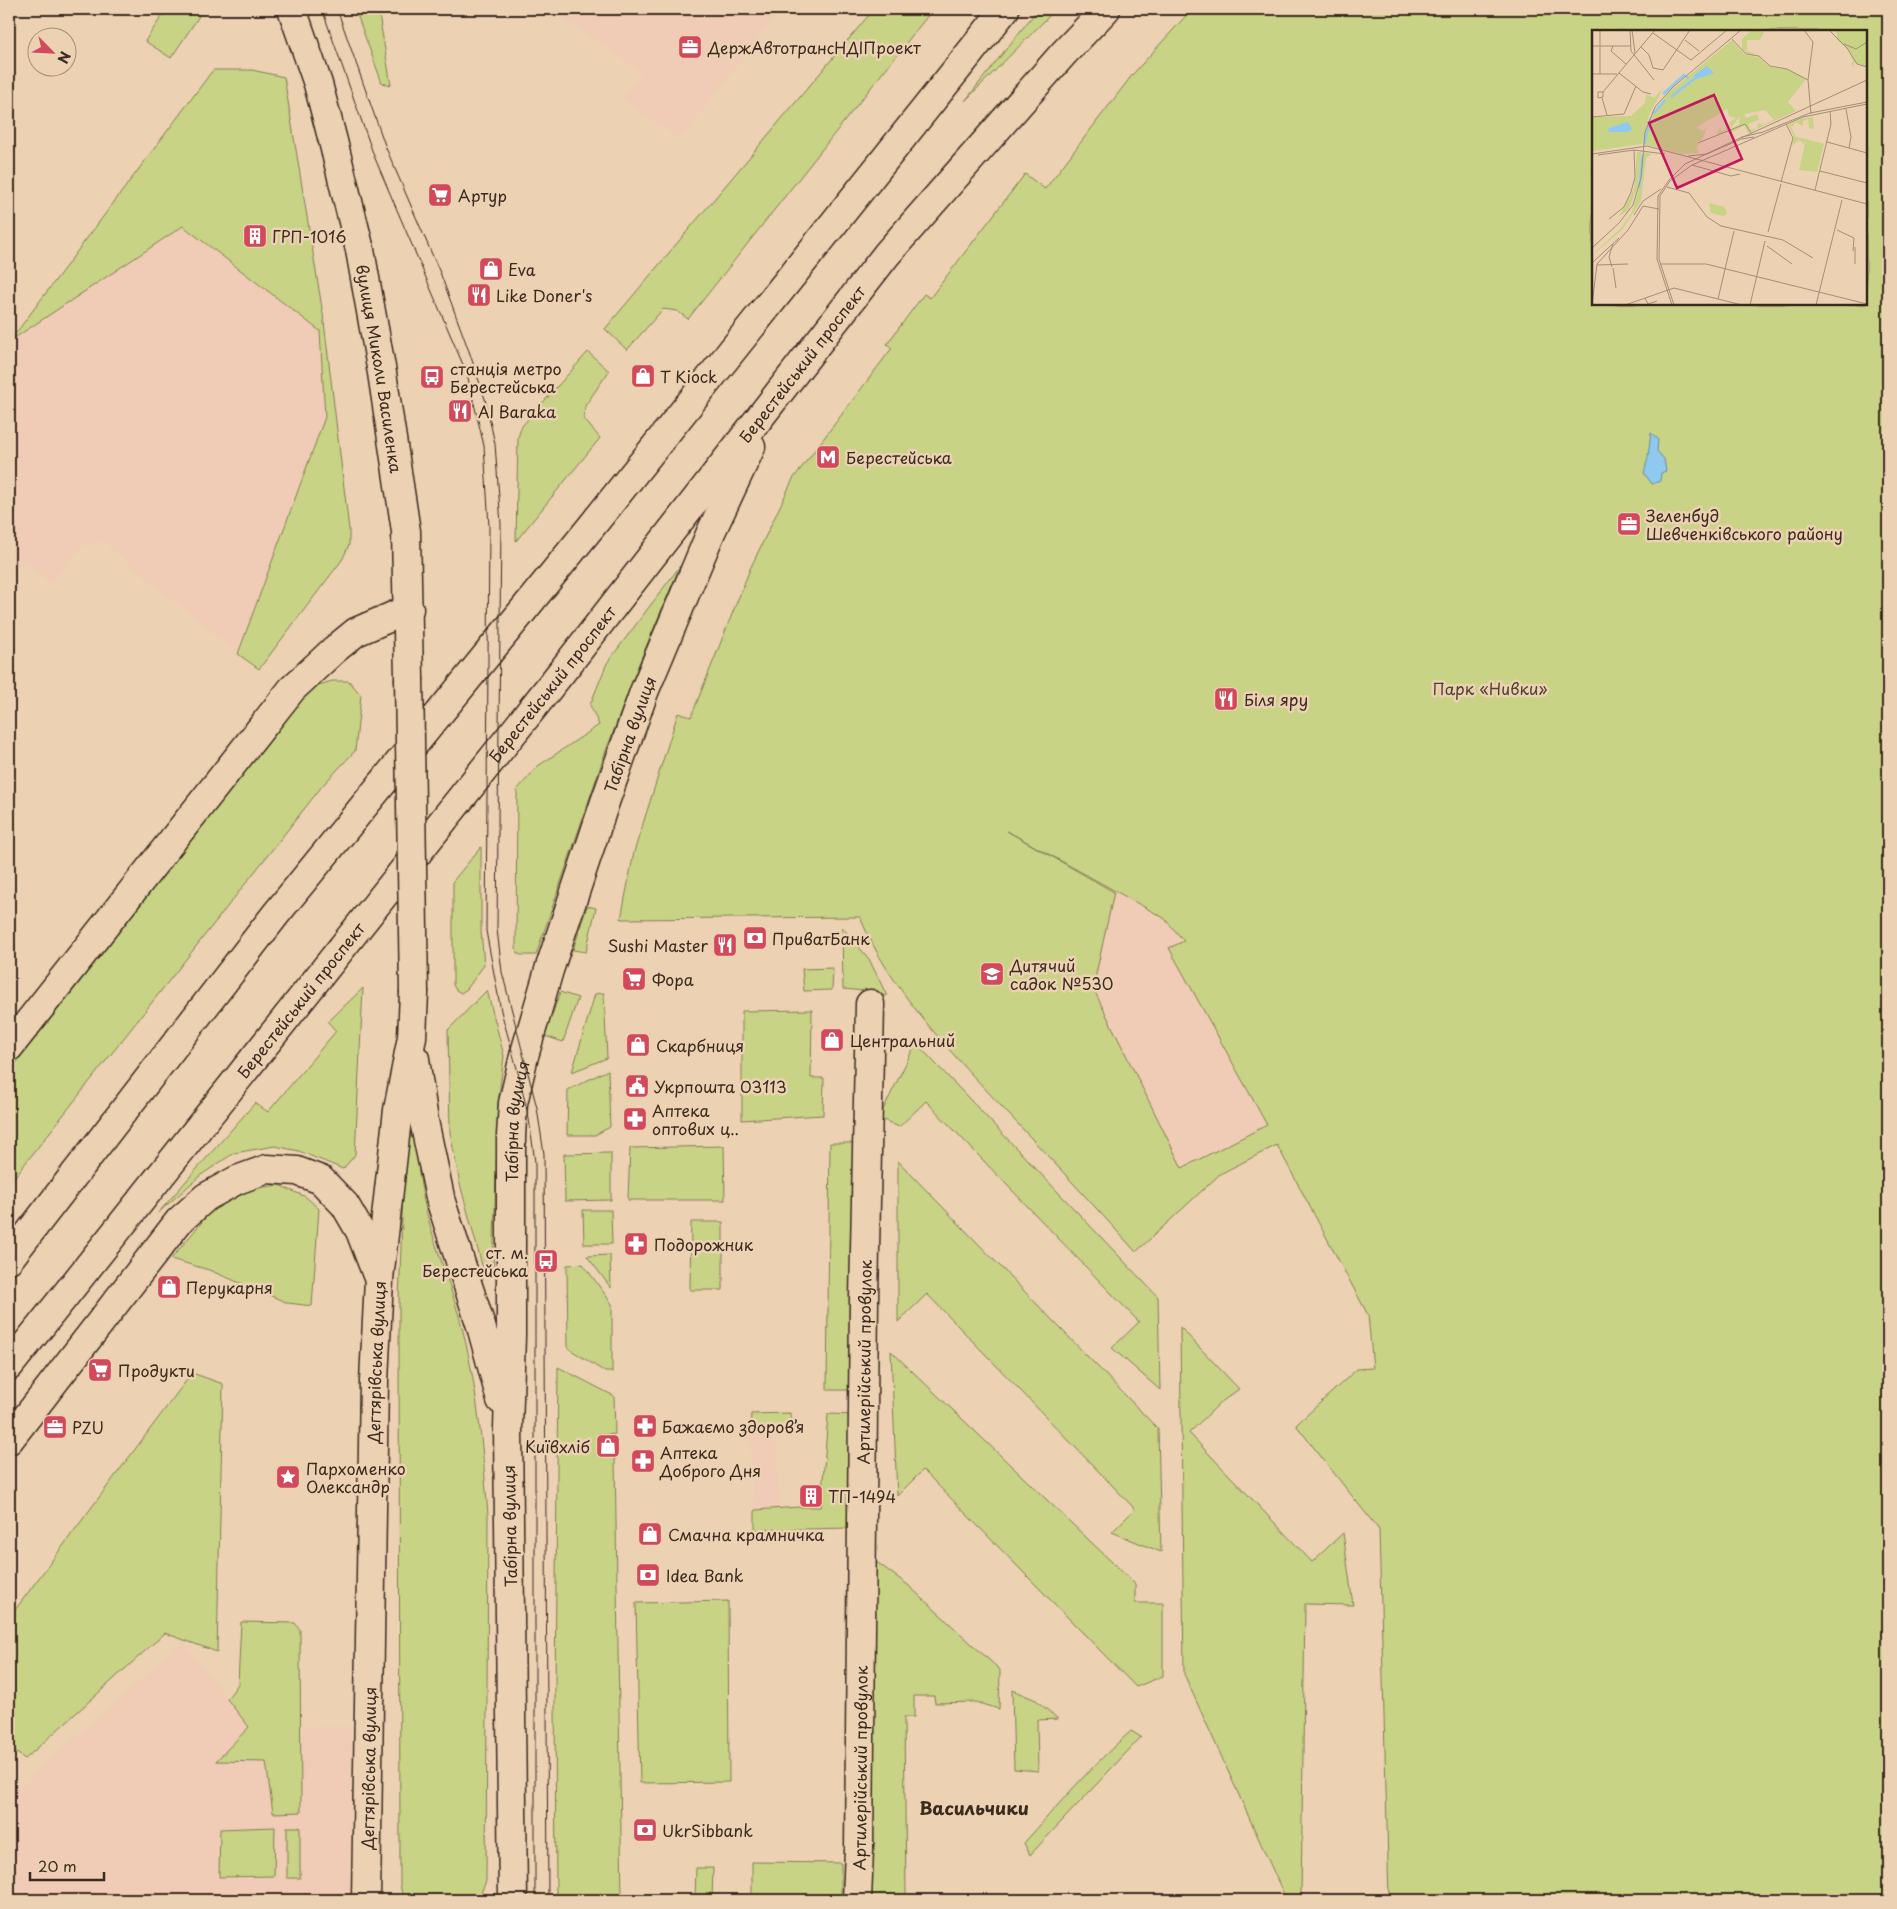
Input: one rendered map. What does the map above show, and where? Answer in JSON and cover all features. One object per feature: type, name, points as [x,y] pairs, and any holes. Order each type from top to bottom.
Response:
[{"type":"main road","name":"вулиця Миколи Василенка","points":[[292,9],[318,84],[334,141],[360,250],[382,373],[406,531],[409,610],[414,993]]},
{"type":"main road","points":[[9,1259],[276,914],[590,527],[1005,9]]},
{"type":"main road","name":"Берестейський проспект","points":[[9,1366],[571,660],[887,254],[1063,54],[1106,9]]},
{"type":"main road","name":"Табірна вулиця","points":[[513,1900],[508,1428],[511,1336],[511,1136],[513,1103],[524,1056],[549,970],[644,692],[711,532],[742,464],[779,392]]},
{"type":"main road","points":[[9,1047],[292,690],[356,632],[409,610]]},
{"type":"main road","name":"Дегтярівська вулиця","points":[[366,1900],[374,1381],[379,1279],[398,1110],[412,1037],[414,993]]},
{"type":"main road","name":"Артилерійський провулок","points":[[857,1900],[860,1849],[862,1534],[870,1004]]},
{"type":"main road","name":"Дегтярівська вулиця","points":[[412,1037],[424,1121],[441,1202],[481,1326],[508,1428]]},
{"type":"main road","points":[[9,1440],[179,1221],[206,1197],[237,1180],[267,1169],[297,1171],[321,1180],[345,1205],[360,1231],[379,1279]]},
{"type":"shaded area","points":[[552,9],[780,9],[680,139],[623,99],[642,72]]},
{"type":"shaded area","points":[[183,226],[320,331],[325,417],[238,654],[104,541],[83,545],[50,583],[24,560],[9,581],[9,342]]},
{"type":"shaded area","name":"Дитячий садок №530","points":[[939,793],[1114,892],[1147,908],[1155,921],[1164,918],[1184,941],[1169,949],[1267,1125],[1182,1168],[1093,990],[934,1034],[881,960],[869,938],[900,860]]},
{"type":"shaded area","points":[[775,1432],[779,1508],[755,1510],[750,1433]]},
{"type":"shaded area","points":[[183,1642],[249,1727],[351,1727],[351,1900],[9,1900],[9,1798]]},
{"type":"green space","points":[[167,9],[203,10],[171,58],[145,41]]},
{"type":"green space","points":[[355,9],[378,9],[391,85],[382,83]]},
{"type":"green space","points":[[874,9],[933,9],[688,319],[677,311],[663,309],[627,350],[605,329]]},
{"type":"green space","points":[[1038,9],[1056,9],[965,101]]},
{"type":"green space","name":"Парк «Нивки»","points":[[1192,9],[1888,9],[1888,1900],[1389,1900],[1379,1530],[1296,1425],[1357,1369],[1373,1368],[1368,1315],[1277,1145],[1220,1174],[1136,1252],[962,1064],[922,1018],[887,969],[872,944],[860,917],[621,919],[634,852],[678,713],[691,717],[750,569],[793,479],[892,348],[887,344],[924,294],[930,298],[1025,174],[1045,189],[1133,74]],"holes":[[[1007,831],[1164,918],[1184,941],[1169,948],[1267,1125],[1182,1168],[1093,988],[1114,892]]]},
{"type":"green space","points":[[213,70],[252,70],[284,77],[323,314],[349,529],[349,545],[342,560],[259,669],[238,654],[325,417],[320,331],[183,226],[10,341]]},
{"type":"green space","points":[[588,352],[609,371],[585,406],[584,419],[600,438],[516,541],[518,437],[522,426]]},
{"type":"green space","points":[[680,566],[640,661],[604,756],[536,955],[521,955],[517,953],[516,947],[517,790],[538,766],[599,725],[590,705],[607,663]]},
{"type":"green space","points":[[332,681],[349,681],[361,695],[355,751],[323,785],[9,1184],[9,1072],[312,687]]},
{"type":"green space","points":[[481,847],[481,931],[484,965],[467,989],[461,993],[453,985],[453,881]]},
{"type":"green space","points":[[587,906],[596,908],[586,952],[573,950]]},
{"type":"green space","points":[[842,927],[869,959],[887,996],[843,989]]},
{"type":"green space","points":[[833,968],[832,990],[804,991],[802,969]]},
{"type":"green space","points":[[363,988],[355,1155],[343,1169],[299,1151],[275,1146],[234,1153],[201,1175],[158,1213],[255,1103],[268,1112],[336,1031],[328,1022]]},
{"type":"green space","points":[[487,990],[504,1056],[498,1103],[493,1275],[485,1276],[460,1184],[450,1132],[448,1030]]},
{"type":"green space","points":[[560,992],[578,998],[563,1042],[545,1036]]},
{"type":"green space","points":[[604,993],[607,1058],[572,1072],[595,994]]},
{"type":"green space","points":[[812,1010],[811,1078],[824,1078],[823,1115],[742,1120],[742,1011]]},
{"type":"green space","points":[[916,1043],[1158,1297],[1160,1390],[1112,1348],[1139,1322],[926,1101],[899,1127],[879,1118]]},
{"type":"green space","points":[[608,1070],[610,1127],[595,1135],[567,1135],[568,1090]]},
{"type":"green space","points":[[406,1108],[413,1108],[421,1188],[435,1243],[459,1316],[468,1354],[476,1400],[484,1469],[488,1515],[486,1881],[478,1900],[403,1900],[400,1883],[399,1301]]},
{"type":"green space","points":[[830,1143],[857,1143],[855,1390],[827,1390]]},
{"type":"green space","points":[[724,1146],[725,1200],[628,1200],[630,1148]]},
{"type":"green space","points":[[611,1153],[611,1200],[565,1201],[564,1154]]},
{"type":"green space","points":[[898,1161],[1158,1429],[1161,1552],[1112,1532],[1135,1509],[927,1294],[898,1322]]},
{"type":"green space","points":[[279,1185],[306,1197],[319,1209],[312,1306],[288,1303],[209,1270],[171,1259],[217,1204],[250,1189]]},
{"type":"green space","points":[[583,1210],[611,1210],[612,1244],[584,1244]]},
{"type":"green space","points":[[691,1222],[723,1222],[723,1290],[690,1290]]},
{"type":"green space","points":[[610,1255],[611,1288],[587,1256]]},
{"type":"green space","points":[[583,1264],[612,1304],[612,1372],[605,1372],[568,1348],[567,1265]]},
{"type":"green space","points":[[1180,1327],[1239,1389],[1220,1403],[1189,1433],[1312,1562],[1343,1533],[1353,1605],[1305,1604],[1301,1897],[1286,1899],[1184,1674]]},
{"type":"green space","points":[[891,1351],[1135,1584],[1135,1603],[1163,1603],[1163,1676],[1136,1687],[923,1470],[897,1496]]},
{"type":"green space","points":[[558,1367],[614,1396],[615,1434],[600,1435],[601,1457],[615,1457],[622,1900],[556,1900],[555,1693]]},
{"type":"green space","points":[[192,1373],[223,1384],[217,1652],[165,1633],[25,1759],[9,1747],[9,1618]]},
{"type":"green space","points":[[790,1413],[791,1431],[750,1433],[751,1414]]},
{"type":"green space","points":[[828,1414],[855,1415],[851,1528],[755,1530],[755,1510],[821,1507]]},
{"type":"green space","points":[[875,1561],[908,1585],[1000,1670],[999,1709],[976,1702],[935,1703],[934,1696],[914,1696],[914,1717],[904,1717],[906,1896],[918,1896],[918,1900],[867,1900]]},
{"type":"green space","points":[[728,1601],[729,1782],[640,1783],[636,1603]]},
{"type":"green space","points":[[241,1622],[295,1623],[300,1630],[301,1812],[273,1813],[266,1762],[216,1761],[249,1727],[227,1699],[238,1684]]},
{"type":"green space","points":[[1012,1690],[1036,1700],[1058,1719],[1037,1720],[1038,1771],[1014,1769]]},
{"type":"green space","points":[[1131,1731],[1141,1737],[1030,1855],[1024,1843],[1089,1771]]},
{"type":"green space","points":[[275,1827],[274,1876],[219,1877],[220,1829]]},
{"type":"green space","points":[[287,1827],[300,1827],[300,1878],[287,1878]]},
{"type":"green space","points":[[752,1862],[841,1863],[841,1900],[752,1900]]},
{"type":"green space","points":[[696,1868],[713,1868],[712,1900],[695,1900]]},
{"type":"water","points":[[1651,433],[1658,439],[1657,451],[1664,459],[1666,471],[1661,473],[1660,481],[1652,484],[1644,473]]},
{"type":"tram line","points":[[322,9],[374,156],[467,374],[484,446],[489,526],[486,931],[501,1011],[529,1119],[535,1162],[535,1900]]},
{"type":"tram line","points":[[337,9],[386,148],[441,275],[470,354],[485,399],[495,444],[501,524],[497,929],[502,972],[537,1108],[544,1154],[548,1900]]},
{"type":"place","name":"ДержАвтотрансНДІПроект","points":[[690,47]]},
{"type":"place","name":"Артур","points":[[440,195]]},
{"type":"place","name":"ГРП-1016","points":[[255,236]]},
{"type":"place","name":"Eva","points":[[491,269]]},
{"type":"place","name":"Like Doner's","points":[[479,295]]},
{"type":"place","name":"T Kiock","points":[[643,376]]},
{"type":"place","name":"станція метро Берестейська","points":[[432,377]]},
{"type":"place","name":"Al Baraka","points":[[460,411]]},
{"type":"place","name":"Берестейська","points":[[828,457]]},
{"type":"place","name":"Зеленбуд Шевченківського району","points":[[1629,524]]},
{"type":"place","name":"Біля яру","points":[[1226,699]]},
{"type":"place","name":"ПриватБанк","points":[[755,938]]},
{"type":"place","name":"Sushi Master","points":[[725,945]]},
{"type":"place","name":"Дитячий садок №530","points":[[992,974]]},
{"type":"place","name":"Фора","points":[[634,979]]},
{"type":"place","name":"Центральний","points":[[832,1040]]},
{"type":"place","name":"Скарбниця","points":[[638,1045]]},
{"type":"place","name":"Укрпошта 03113","points":[[637,1086]]},
{"type":"place","name":"Аптека оптових ц‥","points":[[635,1119]]},
{"type":"place","name":"Подорожник","points":[[636,1244]]},
{"type":"place","name":"ст. м. Берестейська","points":[[546,1261]]},
{"type":"place","name":"Перукарня","points":[[169,1287]]},
{"type":"place","name":"Продукти","points":[[100,1370]]},
{"type":"place","name":"Бажаємо здоровʼя","points":[[645,1426]]},
{"type":"place","name":"PZU","points":[[55,1427]]},
{"type":"place","name":"Київхліб","points":[[608,1446]]},
{"type":"place","name":"Аптека Доброго Дня","points":[[643,1461]]},
{"type":"place","name":"Пархоменко Олександр","points":[[288,1477]]},
{"type":"place","name":"ТП-1494","points":[[811,1496]]},
{"type":"place","name":"Смачна крамничка","points":[[650,1534]]},
{"type":"place","name":"Idea Bank","points":[[648,1575]]},
{"type":"place","name":"UkrSibbank","points":[[645,1830]]},
{"type":"district","name":"Васильчики","points":[[974,1807]]}]
